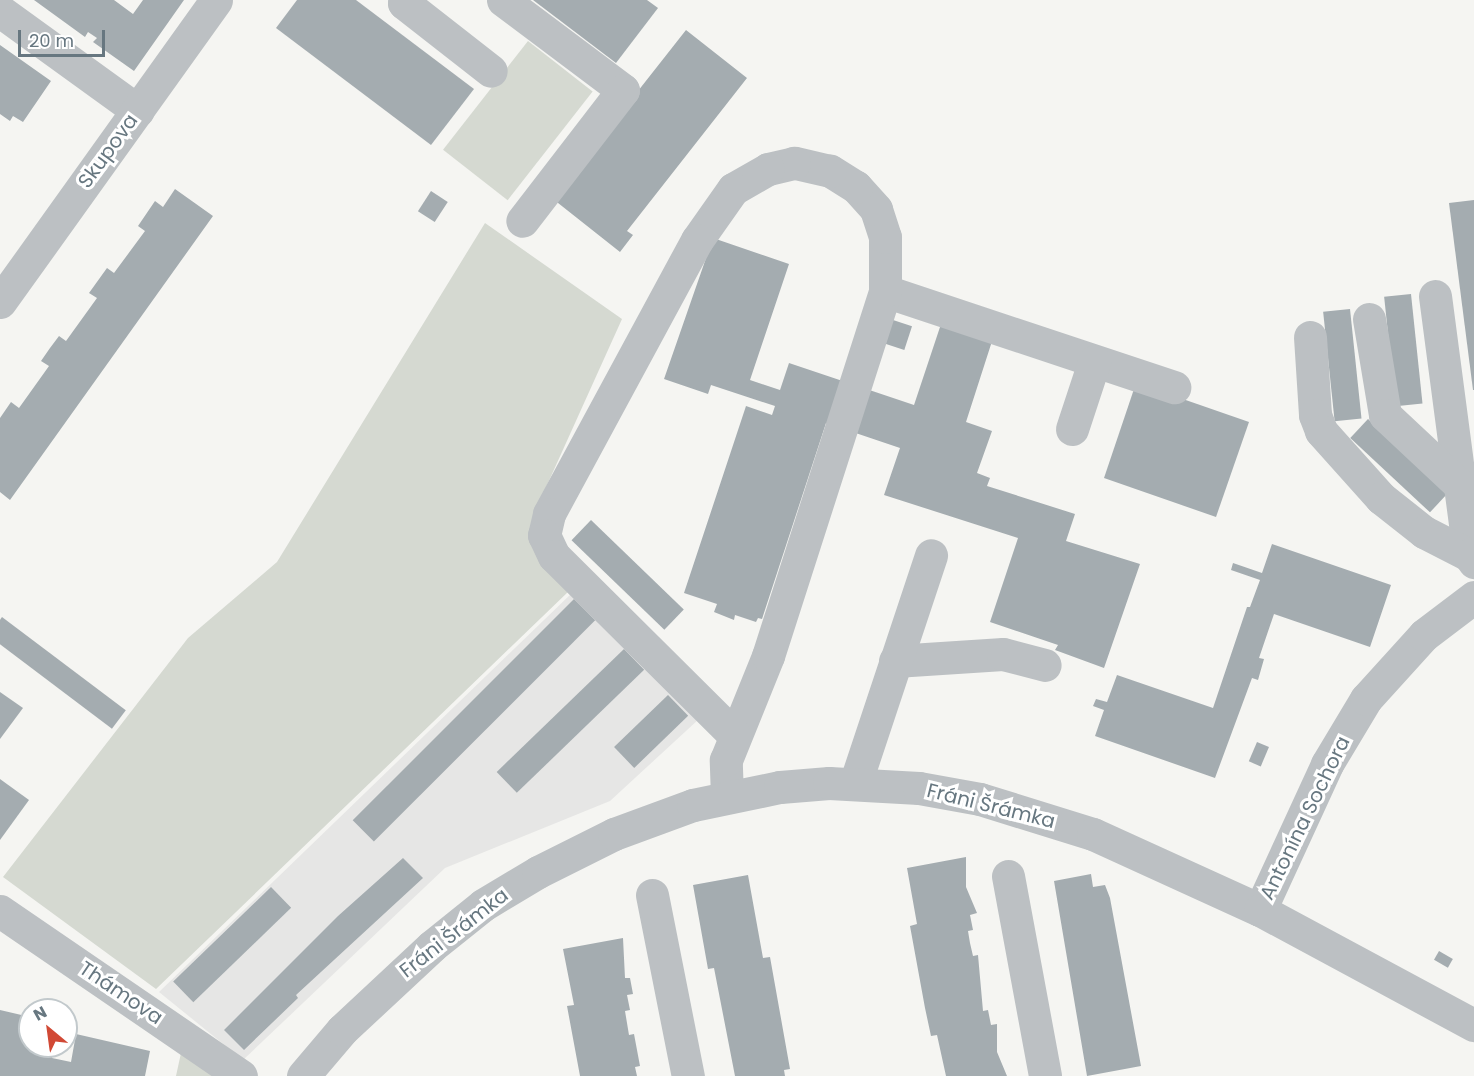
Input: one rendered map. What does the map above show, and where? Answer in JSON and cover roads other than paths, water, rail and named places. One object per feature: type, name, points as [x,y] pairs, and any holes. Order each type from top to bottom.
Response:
[{"type":"street","name":"Skupova","points":[[0,302],[216,0]]},
{"type":"street","points":[[405,0],[404,3],[491,71]]},
{"type":"street","points":[[503,0],[623,90],[522,220]]},
{"type":"street","points":[[0,11],[138,111]]},
{"type":"street","points":[[727,797],[726,760],[734,735],[768,656],[885,291],[885,237],[876,209],[856,187],[830,171],[794,164],[768,169],[733,189],[697,240],[549,514],[544,535],[554,556],[734,735]]},
{"type":"street","points":[[885,291],[1174,387]]},
{"type":"street","points":[[1436,296],[1472,558]]},
{"type":"street","points":[[1369,319],[1385,415],[1462,487]]},
{"type":"street","points":[[1310,337],[1316,414],[1321,431],[1381,498],[1424,532],[1472,558]]},
{"type":"street","points":[[1072,429],[1094,362]]},
{"type":"street","points":[[855,784],[931,555]]},
{"type":"street","name":"Antonína Sochora","points":[[1260,910],[1327,764],[1366,699],[1424,635],[1474,597]]},
{"type":"street","points":[[896,661],[1003,654],[1045,665]]},
{"type":"street","name":"Fráni Šrámka","points":[[303,1076],[383,990],[483,905],[538,872],[614,834],[693,804],[780,787],[855,784],[919,788],[1038,815],[1093,834],[1260,910],[1474,1025]]},
{"type":"street","points":[[1008,876],[1045,1076]]},
{"type":"street","points":[[652,895],[688,1076]]},
{"type":"street","name":"Thámova","points":[[0,911],[241,1076]]}]
